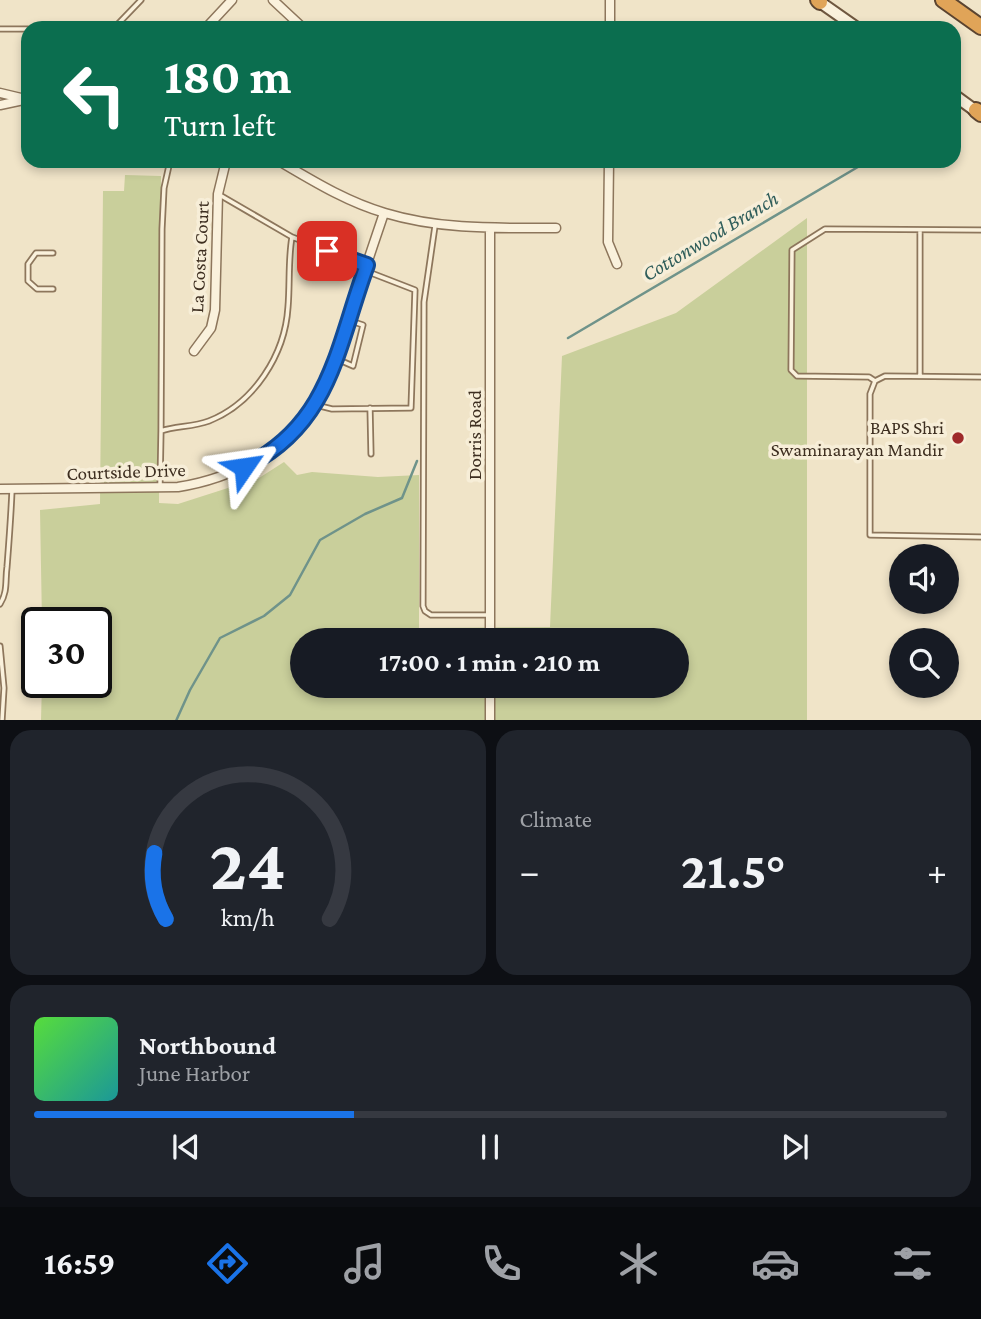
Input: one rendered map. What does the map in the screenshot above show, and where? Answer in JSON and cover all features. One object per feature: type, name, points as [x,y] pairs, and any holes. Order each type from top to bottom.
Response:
[{"type":"highway","points":[[943,0],[981,27]]},
{"type":"main road","points":[[818,1],[847,21]]},
{"type":"main road","points":[[961,100],[979,113]]},
{"type":"street","points":[[212,21],[232,0]]},
{"type":"street","points":[[273,0],[296,21]]},
{"type":"street","points":[[610,0],[610,21]]},
{"type":"street","points":[[0,93],[21,98]]},
{"type":"street","points":[[0,105],[21,100]]},
{"type":"street","name":"La Costa Court","points":[[194,351],[211,328],[215,310],[218,194],[224,168]]},
{"type":"street","points":[[291,168],[324,188],[384,213],[435,224],[490,229],[556,228]]},
{"type":"street","points":[[609,168],[608,242],[617,264]]},
{"type":"street","name":"Courtside Drive","points":[[0,489],[160,488],[202,484],[258,460],[285,440],[327,385],[384,213]]},
{"type":"street","name":"Dorris Road","points":[[490,229],[490,628]]},
{"type":"street","points":[[490,698],[490,720]]},
{"type":"lane","points":[[121,21],[141,0]]},
{"type":"lane","points":[[0,29],[21,29]]},
{"type":"lane","points":[[160,488],[162,229],[164,188],[168,168]]},
{"type":"lane","points":[[218,194],[292,237],[415,290],[411,408],[332,409],[314,405]]},
{"type":"lane","points":[[435,224],[424,302],[423,606],[431,615],[490,615]]},
{"type":"lane","points":[[875,381],[869,377],[797,376],[791,370],[792,250],[825,229],[981,230]]},
{"type":"lane","points":[[920,230],[920,376]]},
{"type":"lane","points":[[161,431],[195,425],[223,413],[254,388],[269,369],[285,331],[292,237]]},
{"type":"lane","points":[[53,253],[36,253],[28,264],[28,281],[37,289],[53,289]]},
{"type":"lane","points":[[337,358],[354,366],[363,324],[349,321]]},
{"type":"lane","points":[[981,377],[885,376],[875,381],[870,394],[870,535],[981,537]]},
{"type":"lane","points":[[370,408],[370,454]]},
{"type":"lane","points":[[0,604],[6,594],[12,490]]},
{"type":"lane","points":[[0,646],[4,688],[2,720]]},
{"type":"green space","points":[[125,175],[161,176],[159,503],[178,504],[259,478],[284,462],[297,475],[312,472],[378,477],[419,475],[419,628],[550,627],[562,356],[676,313],[807,218],[807,720],[41,720],[42,698],[112,698],[112,607],[42,607],[40,510],[100,504],[103,191],[124,191]]},
{"type":"waterway","name":"Cottonwood Branch","points":[[568,338],[856,168]]},
{"type":"waterway","name":"Cottonwood Branch","points":[[176,720],[190,690],[220,638],[264,616],[290,595],[320,540],[365,514],[402,498],[417,461]]},
{"type":"place","name":"BAPS Shri Swaminarayan Mandir","points":[[958,438]]},
{"type":"route","points":[[244,467],[285,440],[311,410],[327,385],[367,265],[327,251]]}]
